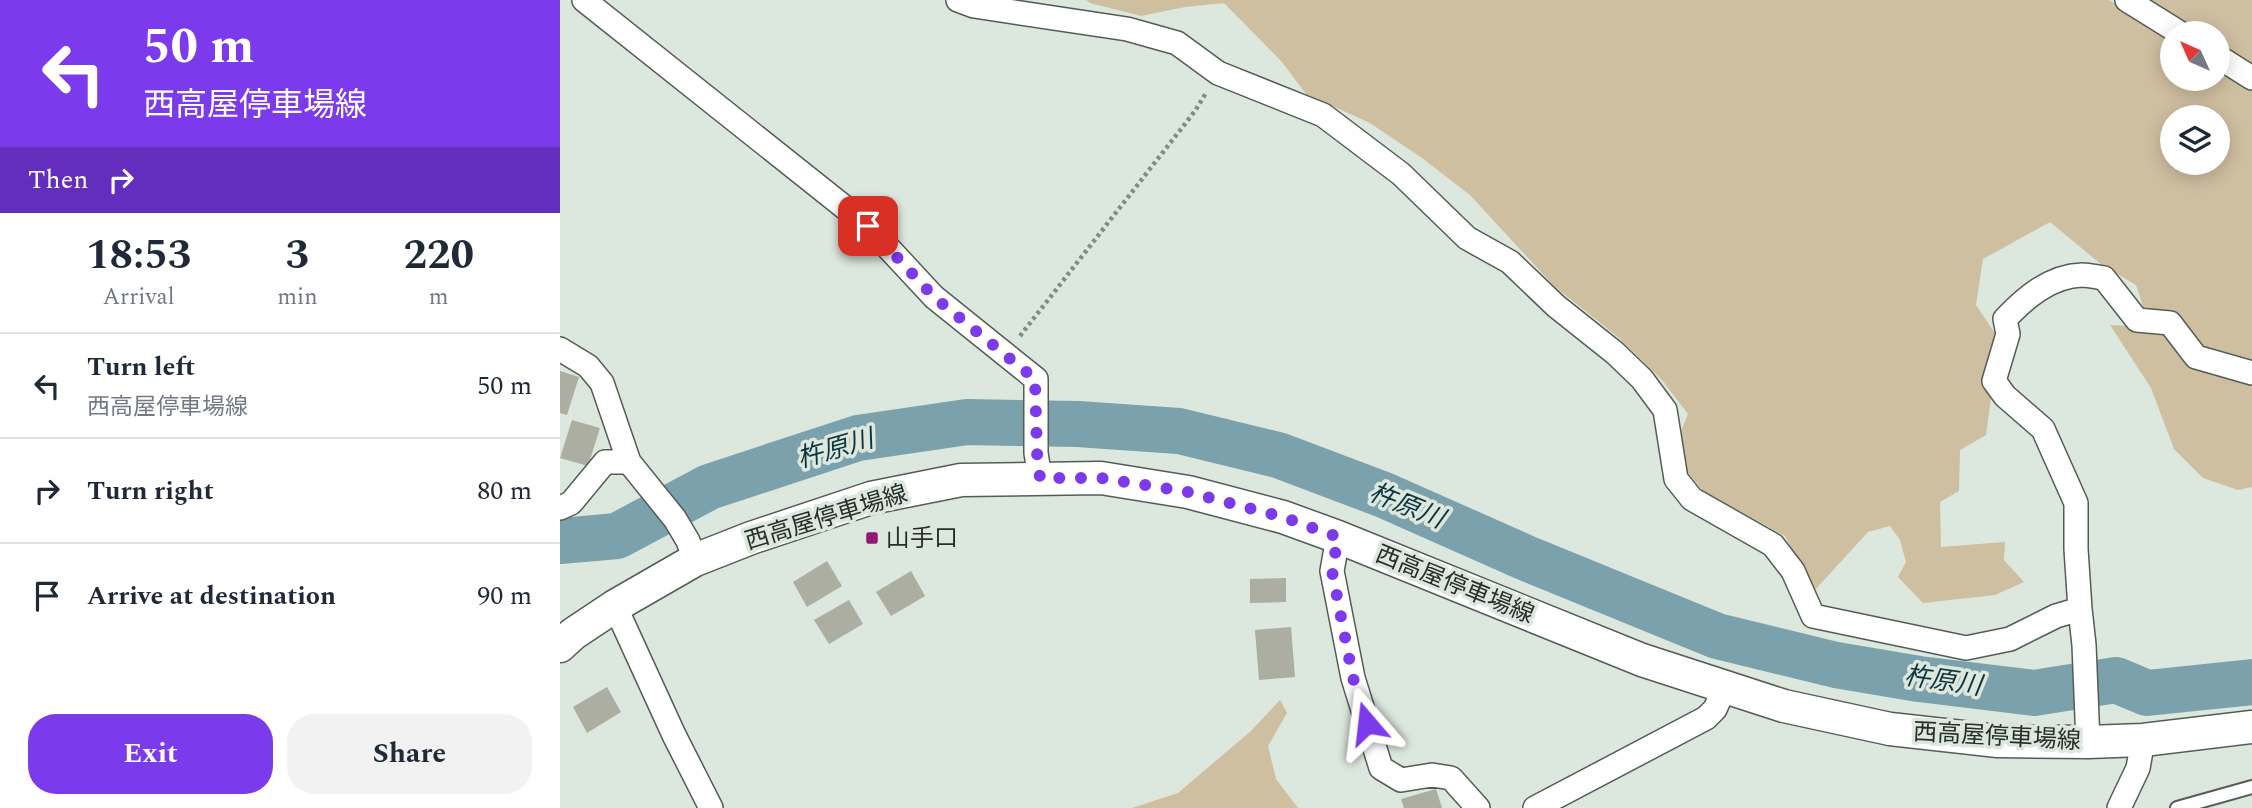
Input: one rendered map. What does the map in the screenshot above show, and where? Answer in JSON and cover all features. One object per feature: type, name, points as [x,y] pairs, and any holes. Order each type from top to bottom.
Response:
[{"type":"main road","name":"西高屋停車場線","points":[[564,634],[695,560],[751,538],[871,498],[961,480],[1101,478],[1188,492],[1283,517],[1642,660],[1784,706],[1890,729],[1998,741],[2088,742],[2143,740],[2252,727]]},
{"type":"street","points":[[584,0],[868,226],[934,297],[1035,379],[1040,478]]},
{"type":"street","points":[[958,0],[974,6],[1127,29],[1177,43],[1218,74],[1323,115],[1401,174],[1467,238],[1510,262],[1556,306],[1642,379],[1665,410],[1676,479],[1692,499],[1773,545],[1793,571],[1813,616],[1966,648],[2010,639],[2056,616],[2080,609]]},
{"type":"street","points":[[2127,0],[2161,21]]},
{"type":"street","points":[[2230,64],[2252,78]]},
{"type":"street","points":[[2088,742],[2076,549],[2076,503],[2043,429],[2005,396],[1994,381],[2008,334],[2004,319],[2025,298],[2054,282],[2080,275],[2104,278],[2137,320],[2170,323],[2196,357],[2252,373]]},
{"type":"street","points":[[560,349],[588,366],[602,383],[629,462],[674,519],[688,541],[695,560]]},
{"type":"street","points":[[560,508],[571,503],[605,462],[629,462]]},
{"type":"street","points":[[1338,537],[1332,571],[1353,678],[1381,768],[1401,780],[1432,775],[1451,778],[1478,808]]},
{"type":"street","points":[[615,606],[674,735],[712,808]]},
{"type":"street","points":[[1535,808],[1706,718],[1715,709],[1725,687]]},
{"type":"street","points":[[2119,808],[2138,768],[2143,740]]},
{"type":"lane","points":[[2177,808],[2252,787]]},
{"type":"path","points":[[1006,354],[1195,111],[1218,74]]},
{"type":"shaded area","points":[[1086,0],[2109,0],[2160,32],[2160,91],[2230,91],[2230,76],[2252,89],[2252,362],[2198,351],[2169,315],[2144,309],[2136,285],[2102,265],[2050,222],[1983,259],[1976,305],[1999,339],[1986,435],[1960,450],[1959,491],[1940,502],[1941,547],[2005,542],[2004,560],[2024,582],[1995,595],[1923,603],[1898,577],[1906,562],[1900,540],[1890,526],[1868,532],[1814,591],[1785,536],[1703,491],[1684,468],[1681,431],[1688,414],[1662,380],[1618,337],[1554,286],[1470,195],[1370,123],[1306,94],[1282,62],[1224,3],[1141,16]]},
{"type":"shaded area","points":[[2138,0],[2252,0],[2252,71],[2230,58],[2230,21],[2172,21]]},
{"type":"shaded area","points":[[2110,325],[2166,328],[2252,380],[2252,487],[2238,490],[2203,478],[2174,449],[2151,388]]},
{"type":"shaded area","points":[[1280,700],[1287,713],[1268,746],[1276,779],[1298,808],[1132,808],[1178,793],[1251,731]]},
{"type":"building","points":[[560,371],[579,377],[567,415],[560,413]]},
{"type":"building","points":[[572,420],[600,428],[588,466],[560,458]]},
{"type":"building","points":[[827,561],[842,586],[807,607],[793,582]]},
{"type":"building","points":[[911,571],[925,596],[891,616],[876,592]]},
{"type":"building","points":[[1286,578],[1286,602],[1250,603],[1250,579]]},
{"type":"building","points":[[849,600],[863,624],[829,644],[814,620]]},
{"type":"building","points":[[1291,627],[1295,677],[1259,680],[1255,630]]},
{"type":"building","points":[[607,687],[621,712],[587,733],[573,707]]},
{"type":"building","points":[[1436,789],[1442,808],[1404,808],[1401,799]]},
{"type":"waterway","name":"杵原川","points":[[560,541],[617,536],[709,487],[858,438],[967,422],[1078,424],[1179,431],[1278,455],[1384,495],[1526,558],[1717,636],[1836,665],[1919,679],[2034,693],[2116,680],[2147,693],[2252,682]]},
{"type":"place","name":"山手口","points":[[872,538]]},
{"type":"route","points":[[868,226],[934,297],[1035,379],[1040,478],[1101,478],[1188,492],[1283,517],[1338,537],[1332,571],[1353,678],[1367,723]]}]
